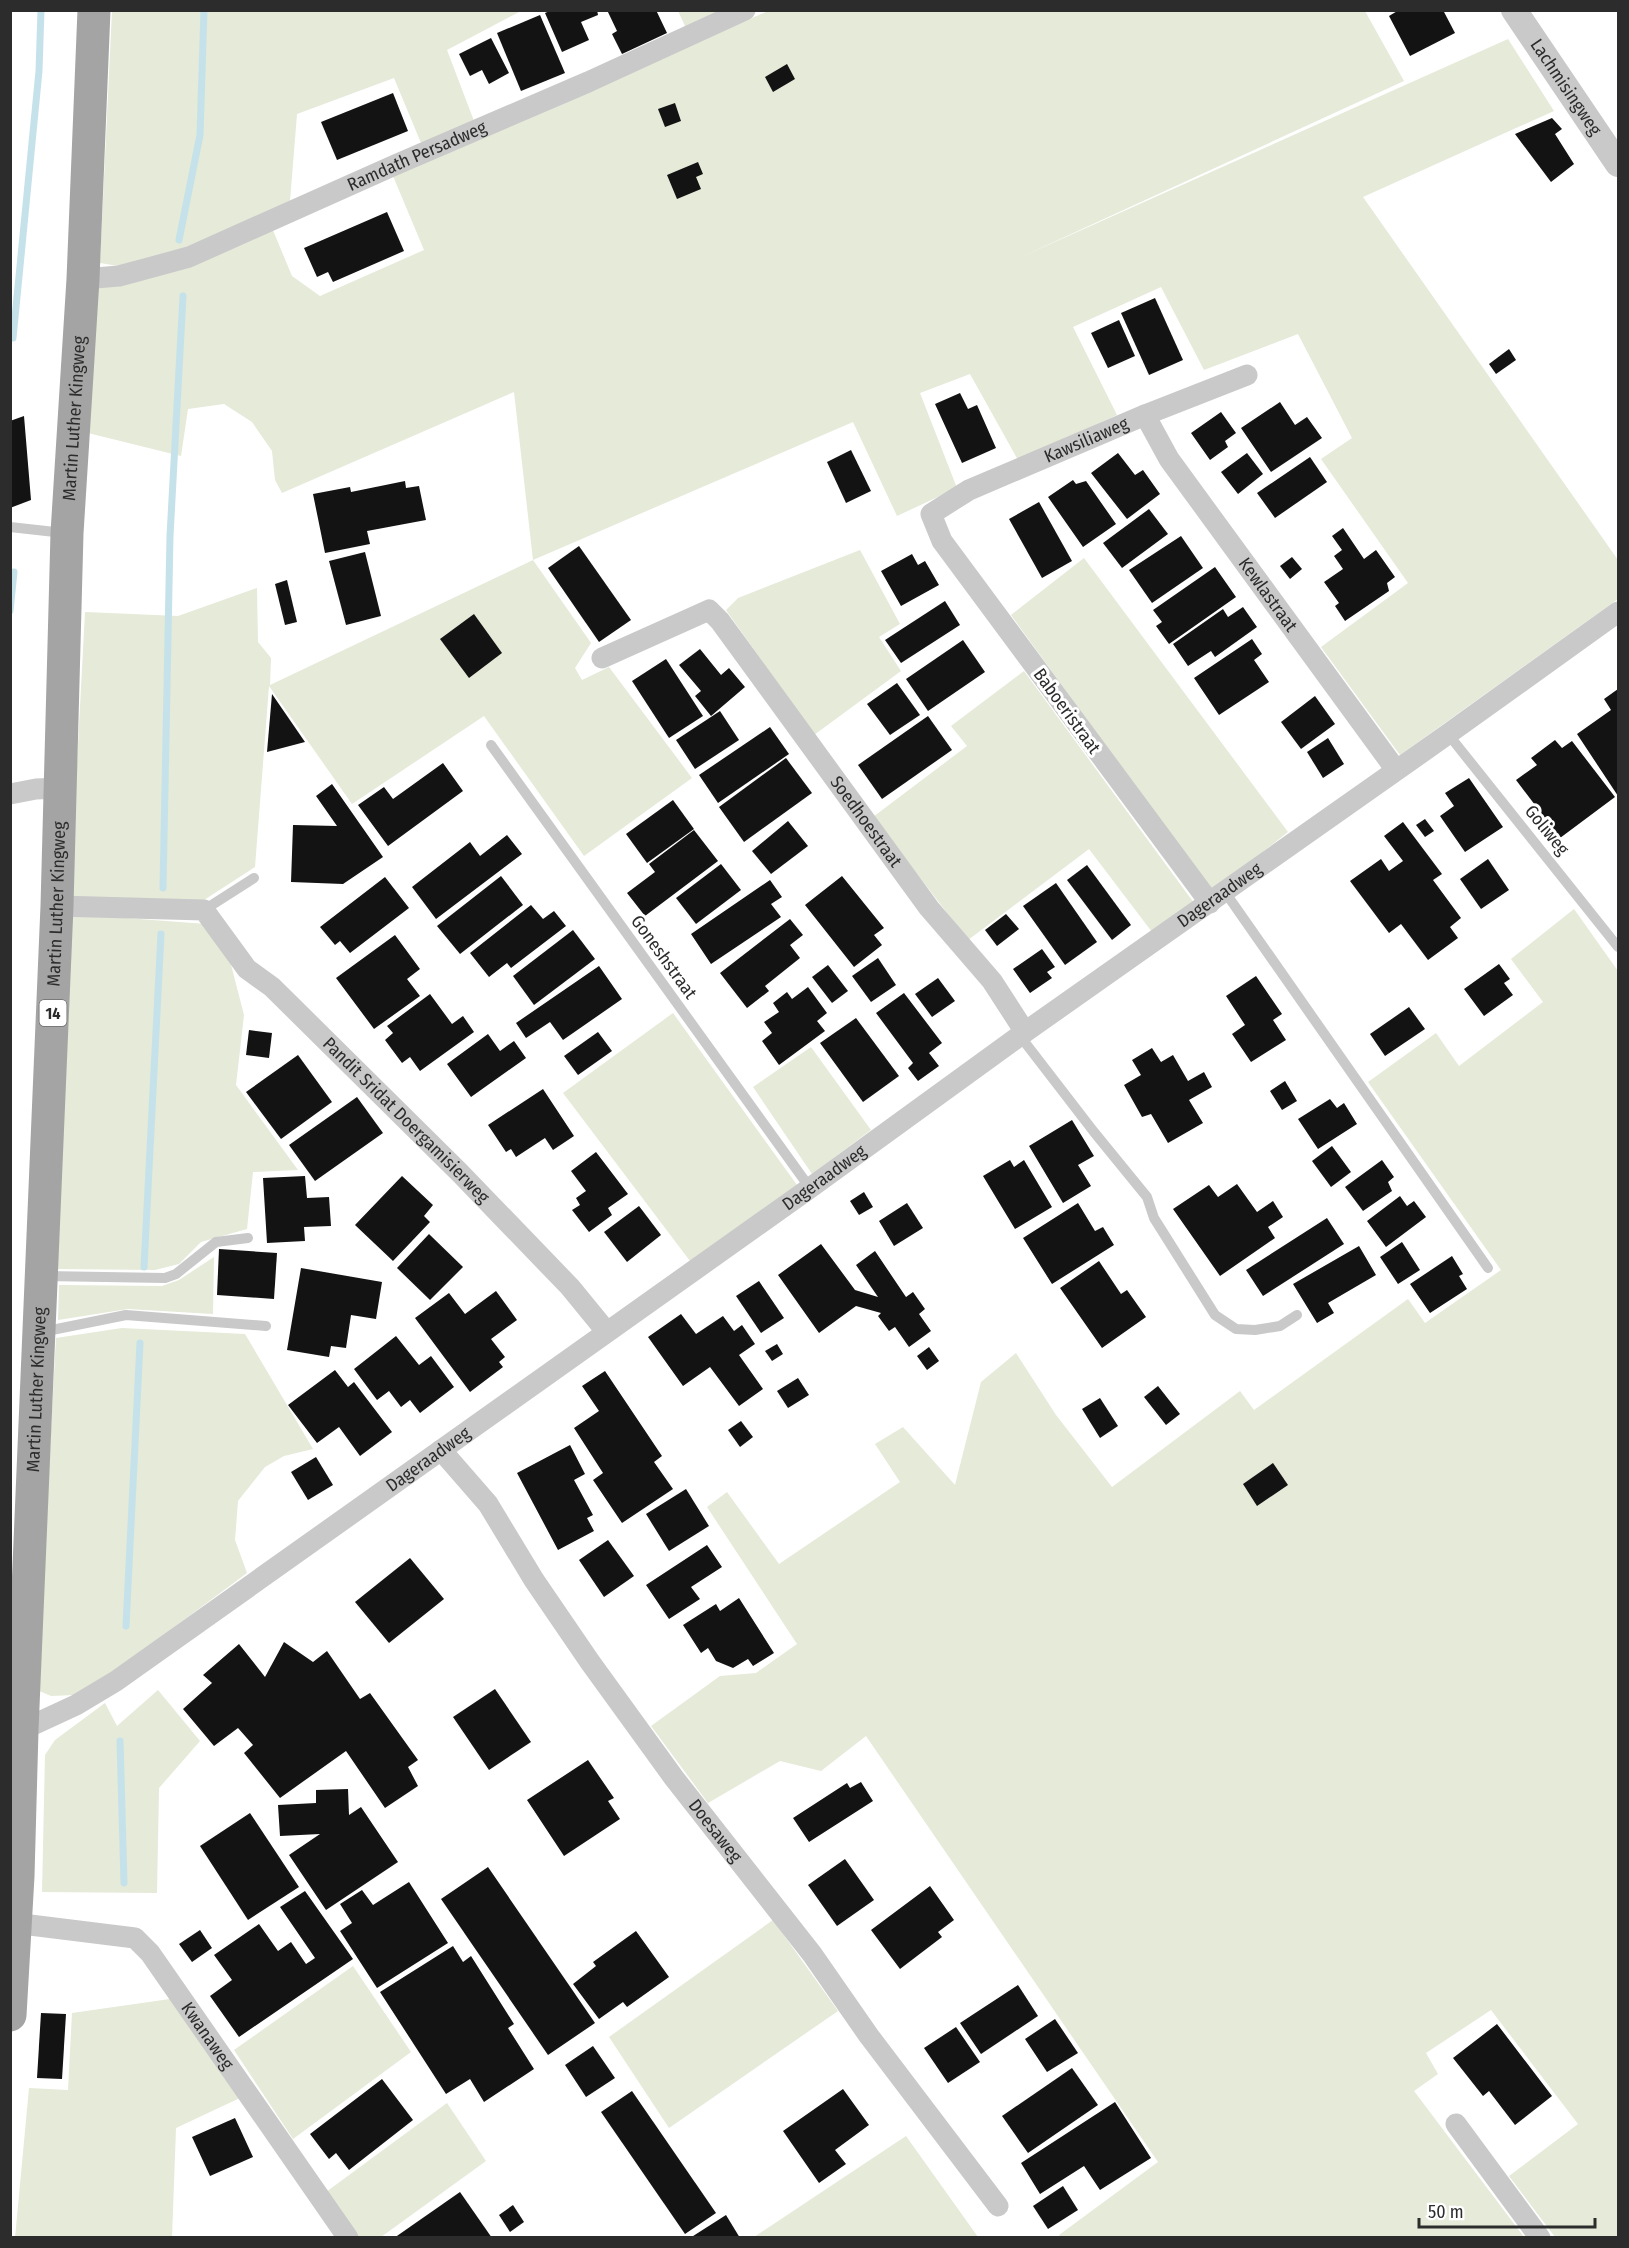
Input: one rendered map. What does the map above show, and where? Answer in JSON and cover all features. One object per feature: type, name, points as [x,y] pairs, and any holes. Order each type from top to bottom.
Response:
[{"type":"main road","name":"Martin Luther Kingweg","points":[[10,2015],[18,1876],[15,1785],[22,1730],[57,906],[67,533],[83,279],[94,10]]},
{"type":"street","name":"Ramdath Persadweg","points":[[83,279],[118,276],[189,257],[746,10]]},
{"type":"street","name":"Lachmisingweg","points":[[1514,10],[1618,164]]},
{"type":"street","name":"Kawsiliaweg","points":[[931,514],[969,490],[1145,415],[1248,375]]},
{"type":"street","name":"Kewlastraat","points":[[1145,415],[1169,459],[1396,770]]},
{"type":"street","name":"Baboeristraat","points":[[931,514],[942,541],[1217,897]]},
{"type":"street","name":"Soedhoestraat","points":[[602,658],[709,610],[720,621],[929,908],[992,981],[1023,1034]]},
{"type":"street","name":"Dageraadweg","points":[[22,1730],[76,1705],[116,1681],[1618,612]]},
{"type":"street","points":[[10,794],[36,789],[60,788]]},
{"type":"street","points":[[57,906],[204,910]]},
{"type":"street","name":"Pandit Sridat Doergamisierweg","points":[[204,910],[248,969],[272,987],[460,1173],[570,1287],[606,1332]]},
{"type":"street","name":"Doesaweg","points":[[441,1450],[488,1504],[552,1608],[674,1778],[812,1954],[869,2037],[998,2206]]},
{"type":"street","name":"Kwanaweg","points":[[14,1923],[135,1938],[150,1953],[348,2238]]},
{"type":"street","points":[[1456,2124],[1540,2238]]},
{"type":"lane","points":[[10,527],[67,533]]},
{"type":"lane","name":"Goliweg","points":[[1448,735],[1618,948]]},
{"type":"lane","name":"Goneshstraat","points":[[491,745],[810,1188]]},
{"type":"lane","points":[[204,910],[254,878]]},
{"type":"lane","points":[[1217,897],[1488,1268]]},
{"type":"lane","points":[[1023,1034],[1094,1132],[1147,1197],[1154,1218],[1215,1315],[1236,1329],[1255,1330],[1280,1326],[1296,1316]]},
{"type":"lane","points":[[41,1276],[165,1278],[176,1274],[216,1242],[248,1238]]},
{"type":"lane","points":[[39,1333],[126,1315],[266,1326]]},
{"type":"green space","points":[[112,11],[521,11],[447,50],[474,121],[421,143],[394,78],[297,114],[290,201],[206,241],[124,267],[100,263]]},
{"type":"green space","points":[[678,11],[723,11],[686,28]]},
{"type":"green space","points":[[768,11],[1365,11],[1404,81],[1019,258],[1508,39],[1554,111],[1363,197],[1618,560],[1618,599],[1400,755],[1321,647],[1408,583],[1321,459],[1352,438],[1298,334],[1204,370],[1161,287],[1073,327],[1117,415],[1018,460],[970,374],[920,393],[957,488],[897,516],[853,422],[533,560],[514,392],[282,493],[275,480],[272,451],[252,422],[224,404],[188,409],[181,456],[88,433],[98,283],[272,228],[292,276],[320,296],[424,250],[393,176]]},
{"type":"green space","points":[[860,550],[900,624],[879,637],[901,671],[814,735],[726,610],[738,598]]},
{"type":"green space","points":[[1084,558],[1288,832],[1212,892],[1011,615]]},
{"type":"green space","points":[[533,560],[591,643],[575,668],[582,680],[609,667],[692,778],[584,856],[484,716],[352,804],[269,686],[255,867],[201,902],[70,897],[85,612],[178,616],[257,588],[258,642],[271,658],[270,685]]},
{"type":"green space","points":[[1024,671],[1194,903],[1152,932],[1089,849],[968,940],[873,817],[967,746],[951,726]]},
{"type":"green space","points":[[1574,909],[1618,971],[1618,2237],[1555,2237],[1509,2176],[1578,2124],[1491,2010],[1426,2053],[1438,2074],[1414,2091],[1524,2237],[1061,2237],[1059,2235],[1158,2162],[866,1736],[821,1771],[780,1761],[708,1803],[651,1726],[720,1676],[756,1673],[797,1644],[707,1507],[727,1492],[779,1564],[900,1482],[875,1444],[903,1427],[955,1485],[981,1382],[1016,1353],[1056,1415],[1112,1487],[1240,1391],[1254,1410],[1408,1299],[1425,1323],[1501,1270],[1368,1082],[1436,1033],[1459,1066],[1543,1002],[1511,959]]},
{"type":"green space","points":[[72,914],[206,924],[229,957],[244,1015],[236,1085],[298,1170],[253,1172],[247,1229],[201,1242],[179,1264],[155,1270],[57,1269]]},
{"type":"green space","points":[[673,1013],[797,1185],[690,1261],[563,1093]]},
{"type":"green space","points":[[811,1047],[871,1130],[812,1174],[753,1087]]},
{"type":"green space","points":[[214,1257],[213,1314],[128,1309],[58,1320],[59,1285],[162,1286],[179,1280]]},
{"type":"green space","points":[[122,1328],[245,1334],[313,1449],[284,1456],[265,1467],[238,1501],[235,1540],[247,1573],[103,1680],[74,1695],[51,1696],[37,1690],[56,1338]]},
{"type":"green space","points":[[158,1690],[200,1741],[159,1788],[157,1893],[42,1892],[45,1755],[55,1740],[105,1703],[117,1726]]},
{"type":"green space","points":[[773,1920],[838,2011],[669,2128],[609,2037]]},
{"type":"green space","points":[[353,1966],[411,2052],[293,2139],[234,2050]]},
{"type":"green space","points":[[170,1999],[242,2097],[176,2128],[172,2237],[15,2238],[29,2088],[68,2090],[72,2013]]},
{"type":"green space","points":[[447,2103],[486,2161],[381,2237],[358,2237],[326,2192]]},
{"type":"green space","points":[[906,2136],[978,2237],[754,2237]]},
{"type":"building","points":[[552,10],[597,10],[598,15],[581,22],[589,40],[562,52],[545,13]]},
{"type":"building","points":[[607,10],[656,10],[667,33],[622,54],[612,34],[617,31]]},
{"type":"building","points":[[1399,10],[1443,10],[1455,33],[1410,56],[1389,16]]},
{"type":"building","points":[[540,15],[565,73],[521,91],[497,33]]},
{"type":"building","points":[[491,38],[509,73],[489,84],[482,70],[470,76],[459,54]]},
{"type":"building","points":[[787,64],[795,79],[773,92],[765,77]]},
{"type":"building","points":[[393,93],[408,131],[337,160],[321,122]]},
{"type":"building","points":[[675,103],[681,121],[665,127],[658,109]]},
{"type":"building","points":[[1552,118],[1562,129],[1555,134],[1574,164],[1551,182],[1515,134]]},
{"type":"building","points":[[698,162],[703,174],[696,177],[701,189],[677,199],[667,175]]},
{"type":"building","points":[[387,212],[404,251],[333,282],[328,272],[317,277],[304,248]]},
{"type":"building","points":[[1155,298],[1183,360],[1149,375],[1121,313]]},
{"type":"building","points":[[1119,320],[1135,356],[1108,368],[1091,333]]},
{"type":"building","points":[[1509,349],[1516,360],[1496,374],[1489,364]]},
{"type":"building","points":[[960,393],[968,409],[977,405],[996,448],[962,463],[935,404]]},
{"type":"building","points":[[1280,402],[1295,425],[1307,417],[1322,438],[1271,472],[1241,428]]},
{"type":"building","points":[[1221,412],[1236,433],[1225,441],[1228,447],[1210,460],[1191,433]]},
{"type":"building","points":[[24,416],[31,500],[10,508],[10,421]]},
{"type":"building","points":[[851,450],[871,491],[846,503],[827,462]]},
{"type":"building","points":[[1118,453],[1135,475],[1143,470],[1160,494],[1127,519],[1091,473]]},
{"type":"building","points":[[1247,453],[1263,474],[1238,494],[1221,472]]},
{"type":"building","points":[[1310,457],[1327,482],[1275,518],[1257,493]]},
{"type":"building","points":[[1073,480],[1076,484],[1086,481],[1116,524],[1083,547],[1048,497]]},
{"type":"building","points":[[405,481],[406,488],[419,486],[426,520],[367,531],[370,544],[325,553],[313,494],[350,487],[351,492]]},
{"type":"building","points":[[1039,502],[1072,561],[1042,578],[1009,519]]},
{"type":"building","points":[[1149,509],[1168,534],[1122,568],[1103,543]]},
{"type":"building","points":[[1343,528],[1364,559],[1376,550],[1395,577],[1387,583],[1389,591],[1345,621],[1335,606],[1339,603],[1324,582],[1343,569],[1334,556],[1342,550],[1332,536]]},
{"type":"building","points":[[1181,536],[1203,568],[1152,603],[1129,570]]},
{"type":"building","points":[[579,546],[631,620],[599,642],[548,568]]},
{"type":"building","points":[[365,552],[381,616],[346,625],[329,561]]},
{"type":"building","points":[[912,554],[918,565],[925,561],[939,585],[901,606],[881,571]]},
{"type":"building","points":[[1292,557],[1302,569],[1290,579],[1280,566]]},
{"type":"building","points":[[1215,567],[1236,597],[1169,644],[1156,626],[1162,622],[1153,610]]},
{"type":"building","points":[[287,580],[297,622],[285,625],[275,584]]},
{"type":"building","points":[[945,601],[960,625],[901,663],[885,640]]},
{"type":"building","points":[[1243,607],[1257,627],[1215,657],[1211,651],[1188,666],[1173,644],[1223,609],[1228,617]]},
{"type":"building","points":[[474,614],[502,653],[469,678],[440,639]]},
{"type":"building","points":[[1252,639],[1262,654],[1254,660],[1269,682],[1219,715],[1194,678]]},
{"type":"building","points":[[963,640],[985,672],[928,711],[906,679]]},
{"type":"building","points":[[700,649],[721,675],[729,668],[745,687],[711,716],[695,696],[701,691],[679,665]]},
{"type":"building","points":[[666,659],[703,716],[669,738],[632,681]]},
{"type":"building","points":[[897,683],[920,715],[890,735],[867,704]]},
{"type":"building","points":[[1618,689],[1618,796],[1577,734],[1611,710],[1604,699]]},
{"type":"building","points":[[272,694],[305,742],[267,752]]},
{"type":"building","points":[[1315,696],[1335,724],[1301,749],[1281,722]]},
{"type":"building","points":[[720,711],[739,740],[695,769],[676,740]]},
{"type":"building","points":[[928,716],[952,750],[882,799],[858,765]]},
{"type":"building","points":[[770,727],[789,754],[718,803],[699,775]]},
{"type":"building","points":[[1328,738],[1344,764],[1323,778],[1307,752]]},
{"type":"building","points":[[1555,740],[1562,748],[1572,741],[1615,797],[1560,838],[1516,780],[1537,765],[1531,758]]},
{"type":"building","points":[[786,758],[812,793],[744,842],[719,807]]},
{"type":"building","points":[[443,763],[463,791],[388,846],[358,805],[384,787],[393,799]]},
{"type":"building","points":[[1469,778],[1503,827],[1465,852],[1440,816],[1454,806],[1445,793]]},
{"type":"building","points":[[332,784],[383,857],[343,884],[291,882],[293,825],[337,826],[316,796]]},
{"type":"building","points":[[673,800],[694,829],[647,863],[626,834]]},
{"type":"building","points":[[1425,819],[1434,831],[1425,837],[1416,825]]},
{"type":"building","points":[[788,821],[808,846],[771,874],[752,851]]},
{"type":"building","points":[[1403,822],[1442,874],[1433,880],[1461,918],[1450,927],[1458,938],[1428,960],[1401,924],[1389,933],[1350,881],[1381,859],[1389,871],[1403,861],[1384,836]]},
{"type":"building","points":[[694,830],[718,861],[645,916],[627,893],[655,872],[649,864]]},
{"type":"building","points":[[507,835],[522,854],[436,919],[412,887],[470,842],[480,856]]},
{"type":"building","points":[[1488,859],[1509,890],[1481,909],[1460,879]]},
{"type":"building","points":[[721,864],[741,890],[696,924],[676,898]]},
{"type":"building","points":[[1087,865],[1131,925],[1112,940],[1067,880]]},
{"type":"building","points":[[501,876],[523,905],[460,954],[437,926]]},
{"type":"building","points":[[842,876],[884,928],[874,935],[882,945],[854,967],[805,905]]},
{"type":"building","points":[[385,877],[409,908],[350,953],[340,941],[335,945],[320,927]]},
{"type":"building","points":[[770,880],[782,897],[771,904],[781,917],[711,964],[691,934]]},
{"type":"building","points":[[1056,883],[1097,942],[1065,965],[1023,906]]},
{"type":"building","points":[[531,905],[543,919],[554,911],[566,926],[511,968],[507,963],[489,977],[470,953]]},
{"type":"building","points":[[1006,914],[1019,929],[997,946],[985,930]]},
{"type":"building","points":[[790,919],[803,935],[790,945],[800,958],[765,986],[769,991],[747,1008],[720,973]]},
{"type":"building","points":[[573,930],[595,959],[534,1005],[513,976]]},
{"type":"building","points":[[395,935],[420,969],[407,979],[420,996],[374,1029],[336,978]]},
{"type":"building","points":[[1042,949],[1055,967],[1047,972],[1052,978],[1030,993],[1013,969]]},
{"type":"building","points":[[878,958],[896,985],[871,1002],[852,976]]},
{"type":"building","points":[[1499,964],[1510,979],[1504,983],[1513,995],[1484,1016],[1464,989]]},
{"type":"building","points":[[828,965],[848,991],[832,1003],[812,977]]},
{"type":"building","points":[[599,966],[622,999],[563,1040],[550,1022],[526,1038],[516,1023]]},
{"type":"building","points":[[1256,976],[1282,1014],[1273,1020],[1286,1040],[1251,1062],[1232,1034],[1245,1025],[1226,996]]},
{"type":"building","points":[[938,978],[955,1001],[932,1017],[915,994]]},
{"type":"building","points":[[808,987],[827,1013],[817,1021],[825,1031],[779,1065],[762,1041],[772,1033],[764,1022],[779,1012],[773,1003],[787,992],[792,999]]},
{"type":"building","points":[[904,993],[942,1043],[929,1053],[939,1066],[918,1081],[908,1068],[913,1063],[876,1013]]},
{"type":"building","points":[[430,994],[452,1024],[463,1016],[474,1032],[420,1071],[410,1057],[402,1063],[385,1040],[393,1033],[387,1026]]},
{"type":"building","points":[[1409,1007],[1425,1029],[1385,1056],[1370,1034]]},
{"type":"building","points":[[856,1018],[899,1076],[863,1102],[820,1043]]},
{"type":"building","points":[[249,1030],[272,1033],[269,1058],[246,1055]]},
{"type":"building","points":[[598,1032],[612,1051],[578,1075],[564,1056]]},
{"type":"building","points":[[488,1034],[500,1051],[514,1041],[526,1058],[471,1097],[447,1064]]},
{"type":"building","points":[[1152,1048],[1161,1062],[1173,1055],[1188,1081],[1204,1072],[1212,1087],[1189,1100],[1203,1123],[1168,1143],[1151,1114],[1142,1117],[1124,1085],[1141,1075],[1132,1060]]},
{"type":"building","points":[[298,1055],[332,1102],[281,1139],[246,1092]]},
{"type":"building","points":[[1285,1081],[1297,1101],[1282,1110],[1270,1091]]},
{"type":"building","points":[[543,1089],[574,1136],[553,1150],[545,1138],[516,1157],[511,1149],[506,1152],[488,1125]]},
{"type":"building","points":[[357,1097],[383,1133],[315,1181],[289,1145]]},
{"type":"building","points":[[1330,1099],[1337,1108],[1344,1103],[1357,1124],[1318,1149],[1298,1119]]},
{"type":"building","points":[[1072,1120],[1094,1156],[1078,1165],[1091,1186],[1063,1203],[1029,1146]]},
{"type":"building","points":[[1332,1146],[1351,1172],[1331,1187],[1312,1161]]},
{"type":"building","points":[[596,1152],[628,1194],[608,1208],[612,1215],[589,1232],[572,1210],[580,1205],[576,1198],[586,1191],[571,1171]]},
{"type":"building","points":[[1010,1160],[1014,1167],[1024,1160],[1052,1207],[1015,1229],[983,1176]]},
{"type":"building","points":[[1382,1160],[1394,1177],[1388,1182],[1392,1191],[1363,1211],[1345,1187]]},
{"type":"building","points":[[305,1176],[307,1198],[329,1197],[331,1226],[304,1227],[305,1241],[267,1243],[263,1178]]},
{"type":"building","points":[[402,1176],[433,1205],[424,1216],[430,1222],[393,1261],[355,1225]]},
{"type":"building","points":[[1237,1184],[1257,1212],[1273,1201],[1283,1217],[1268,1227],[1275,1238],[1220,1276],[1173,1209],[1209,1185],[1218,1197]]},
{"type":"building","points":[[864,1192],[873,1207],[859,1215],[850,1201]]},
{"type":"building","points":[[1400,1196],[1407,1206],[1414,1201],[1426,1217],[1386,1247],[1367,1221]]},
{"type":"building","points":[[907,1203],[923,1228],[894,1246],[879,1221]]},
{"type":"building","points":[[1078,1203],[1095,1231],[1103,1227],[1114,1245],[1052,1284],[1023,1238]]},
{"type":"building","points":[[639,1206],[661,1235],[627,1262],[604,1232]]},
{"type":"building","points":[[1327,1218],[1344,1244],[1263,1296],[1246,1270]]},
{"type":"building","points":[[429,1234],[463,1267],[430,1300],[397,1268]]},
{"type":"building","points":[[1402,1242],[1420,1270],[1398,1284],[1380,1257]]},
{"type":"building","points":[[821,1244],[855,1290],[878,1297],[856,1265],[875,1251],[906,1297],[913,1292],[925,1309],[919,1314],[931,1331],[909,1347],[895,1327],[889,1331],[878,1316],[881,1313],[856,1306],[819,1333],[778,1275]]},
{"type":"building","points":[[1359,1246],[1376,1275],[1328,1303],[1334,1313],[1317,1323],[1293,1284]]},
{"type":"building","points":[[219,1249],[277,1253],[274,1299],[217,1295]]},
{"type":"building","points":[[1452,1256],[1463,1274],[1459,1276],[1467,1289],[1430,1313],[1410,1284]]},
{"type":"building","points":[[1099,1261],[1121,1294],[1127,1290],[1146,1317],[1102,1348],[1060,1288]]},
{"type":"building","points":[[301,1268],[382,1282],[376,1319],[351,1315],[346,1348],[331,1346],[329,1357],[287,1350]]},
{"type":"building","points":[[759,1281],[784,1318],[761,1333],[736,1296]]},
{"type":"building","points":[[496,1291],[517,1320],[491,1339],[505,1357],[499,1362],[503,1367],[470,1392],[415,1318],[449,1293],[465,1314]]},
{"type":"building","points":[[681,1314],[696,1334],[723,1316],[734,1331],[742,1325],[755,1344],[739,1355],[763,1389],[739,1406],[710,1367],[683,1386],[648,1337]]},
{"type":"building","points":[[396,1336],[419,1365],[431,1356],[454,1387],[420,1413],[410,1400],[401,1407],[389,1391],[377,1400],[354,1369]]},
{"type":"building","points":[[777,1344],[783,1354],[772,1361],[765,1351]]},
{"type":"building","points":[[929,1347],[939,1361],[927,1370],[917,1356]]},
{"type":"building","points":[[335,1370],[348,1387],[354,1382],[392,1432],[360,1456],[339,1427],[317,1443],[288,1405]]},
{"type":"building","points":[[605,1371],[662,1456],[654,1462],[673,1489],[622,1523],[593,1480],[603,1473],[574,1428],[599,1411],[582,1386]]},
{"type":"building","points":[[798,1378],[809,1395],[788,1408],[777,1391]]},
{"type":"building","points":[[1158,1386],[1180,1414],[1166,1425],[1144,1397]]},
{"type":"building","points":[[1100,1398],[1118,1426],[1100,1438],[1082,1409]]},
{"type":"building","points":[[741,1421],[753,1437],[740,1447],[728,1430]]},
{"type":"building","points":[[570,1445],[585,1474],[574,1480],[593,1515],[587,1518],[594,1531],[558,1550],[517,1473]]},
{"type":"building","points":[[316,1457],[333,1485],[308,1500],[291,1472]]},
{"type":"building","points":[[1273,1463],[1288,1485],[1257,1506],[1243,1484]]},
{"type":"building","points":[[686,1489],[709,1526],[669,1551],[646,1514]]},
{"type":"building","points":[[608,1540],[634,1576],[604,1597],[579,1560]]},
{"type":"building","points":[[707,1545],[722,1567],[691,1587],[700,1599],[669,1619],[646,1585]]},
{"type":"building","points":[[410,1558],[444,1599],[389,1643],[355,1602]]},
{"type":"building","points":[[739,1598],[774,1653],[753,1666],[748,1659],[733,1668],[716,1661],[708,1648],[701,1653],[683,1625],[716,1604],[720,1611]]},
{"type":"building","points":[[284,1642],[313,1662],[327,1651],[360,1699],[370,1693],[418,1760],[408,1767],[418,1786],[385,1808],[346,1751],[280,1798],[244,1753],[253,1745],[238,1728],[214,1746],[183,1709],[212,1683],[203,1675],[239,1644],[265,1677]]},
{"type":"building","points":[[495,1689],[531,1742],[489,1770],[453,1717]]},
{"type":"building","points":[[588,1760],[614,1798],[608,1801],[620,1819],[564,1856],[527,1800]]},
{"type":"building","points":[[861,1782],[873,1801],[809,1842],[793,1818],[847,1783],[850,1788]]},
{"type":"building","points":[[348,1789],[349,1815],[361,1807],[398,1862],[326,1910],[289,1855],[320,1834],[280,1836],[278,1805],[316,1803],[316,1790]]},
{"type":"building","points":[[250,1813],[299,1887],[248,1920],[200,1846]]},
{"type":"building","points":[[845,1859],[874,1900],[837,1926],[808,1885]]},
{"type":"building","points":[[488,1867],[595,2023],[548,2055],[441,1899]]},
{"type":"building","points":[[409,1882],[448,1943],[377,1988],[340,1931],[352,1923],[340,1904],[362,1890],[373,1905]]},
{"type":"building","points":[[930,1886],[954,1920],[938,1932],[942,1937],[900,1969],[871,1930]]},
{"type":"building","points":[[305,1891],[353,1959],[239,2037],[210,1996],[232,1980],[214,1955],[259,1924],[278,1951],[291,1942],[306,1964],[315,1958],[280,1907]]},
{"type":"building","points":[[200,1930],[212,1948],[192,1962],[179,1944]]},
{"type":"building","points":[[636,1931],[669,1977],[627,2007],[623,2002],[599,2019],[573,1984],[596,1966],[593,1962]]},
{"type":"building","points":[[453,1946],[463,1962],[471,1956],[514,2024],[508,2028],[534,2069],[484,2102],[470,2079],[446,2094],[380,1992]]},
{"type":"building","points":[[1018,1985],[1038,2016],[981,2054],[960,2023]]},
{"type":"building","points":[[41,2013],[66,2014],[62,2079],[37,2078]]},
{"type":"building","points":[[1055,2019],[1078,2053],[1047,2072],[1025,2039]]},
{"type":"building","points":[[1497,2024],[1552,2096],[1515,2125],[1489,2091],[1483,2096],[1453,2058]]},
{"type":"building","points":[[956,2027],[980,2062],[948,2083],[924,2048]]},
{"type":"building","points":[[593,2046],[615,2078],[586,2097],[565,2065]]},
{"type":"building","points":[[1072,2068],[1098,2105],[1028,2153],[1002,2116]]},
{"type":"building","points":[[382,2079],[413,2120],[349,2170],[336,2153],[329,2159],[310,2134]]},
{"type":"building","points":[[843,2089],[869,2125],[835,2150],[846,2164],[819,2183],[783,2131]]},
{"type":"building","points":[[632,2091],[716,2213],[685,2234],[601,2112]]},
{"type":"building","points":[[1115,2102],[1151,2158],[1100,2190],[1084,2166],[1040,2194],[1021,2163]]},
{"type":"building","points":[[235,2118],[253,2157],[210,2176],[192,2137]]},
{"type":"building","points":[[1063,2186],[1078,2210],[1048,2229],[1033,2206]]},
{"type":"building","points":[[460,2192],[492,2238],[394,2238]]},
{"type":"building","points":[[513,2205],[524,2222],[510,2232],[499,2215]]},
{"type":"building","points":[[726,2215],[740,2238],[690,2238]]},
{"type":"waterway","points":[[13,338],[39,71],[41,10]]},
{"type":"waterway","points":[[179,240],[200,135],[204,10]]},
{"type":"waterway","points":[[163,888],[170,536],[183,296]]},
{"type":"waterway","points":[[10,611],[14,572]]},
{"type":"waterway","points":[[144,1267],[161,934]]},
{"type":"waterway","points":[[126,1626],[140,1343]]},
{"type":"waterway","points":[[120,1741],[124,1883]]}]
